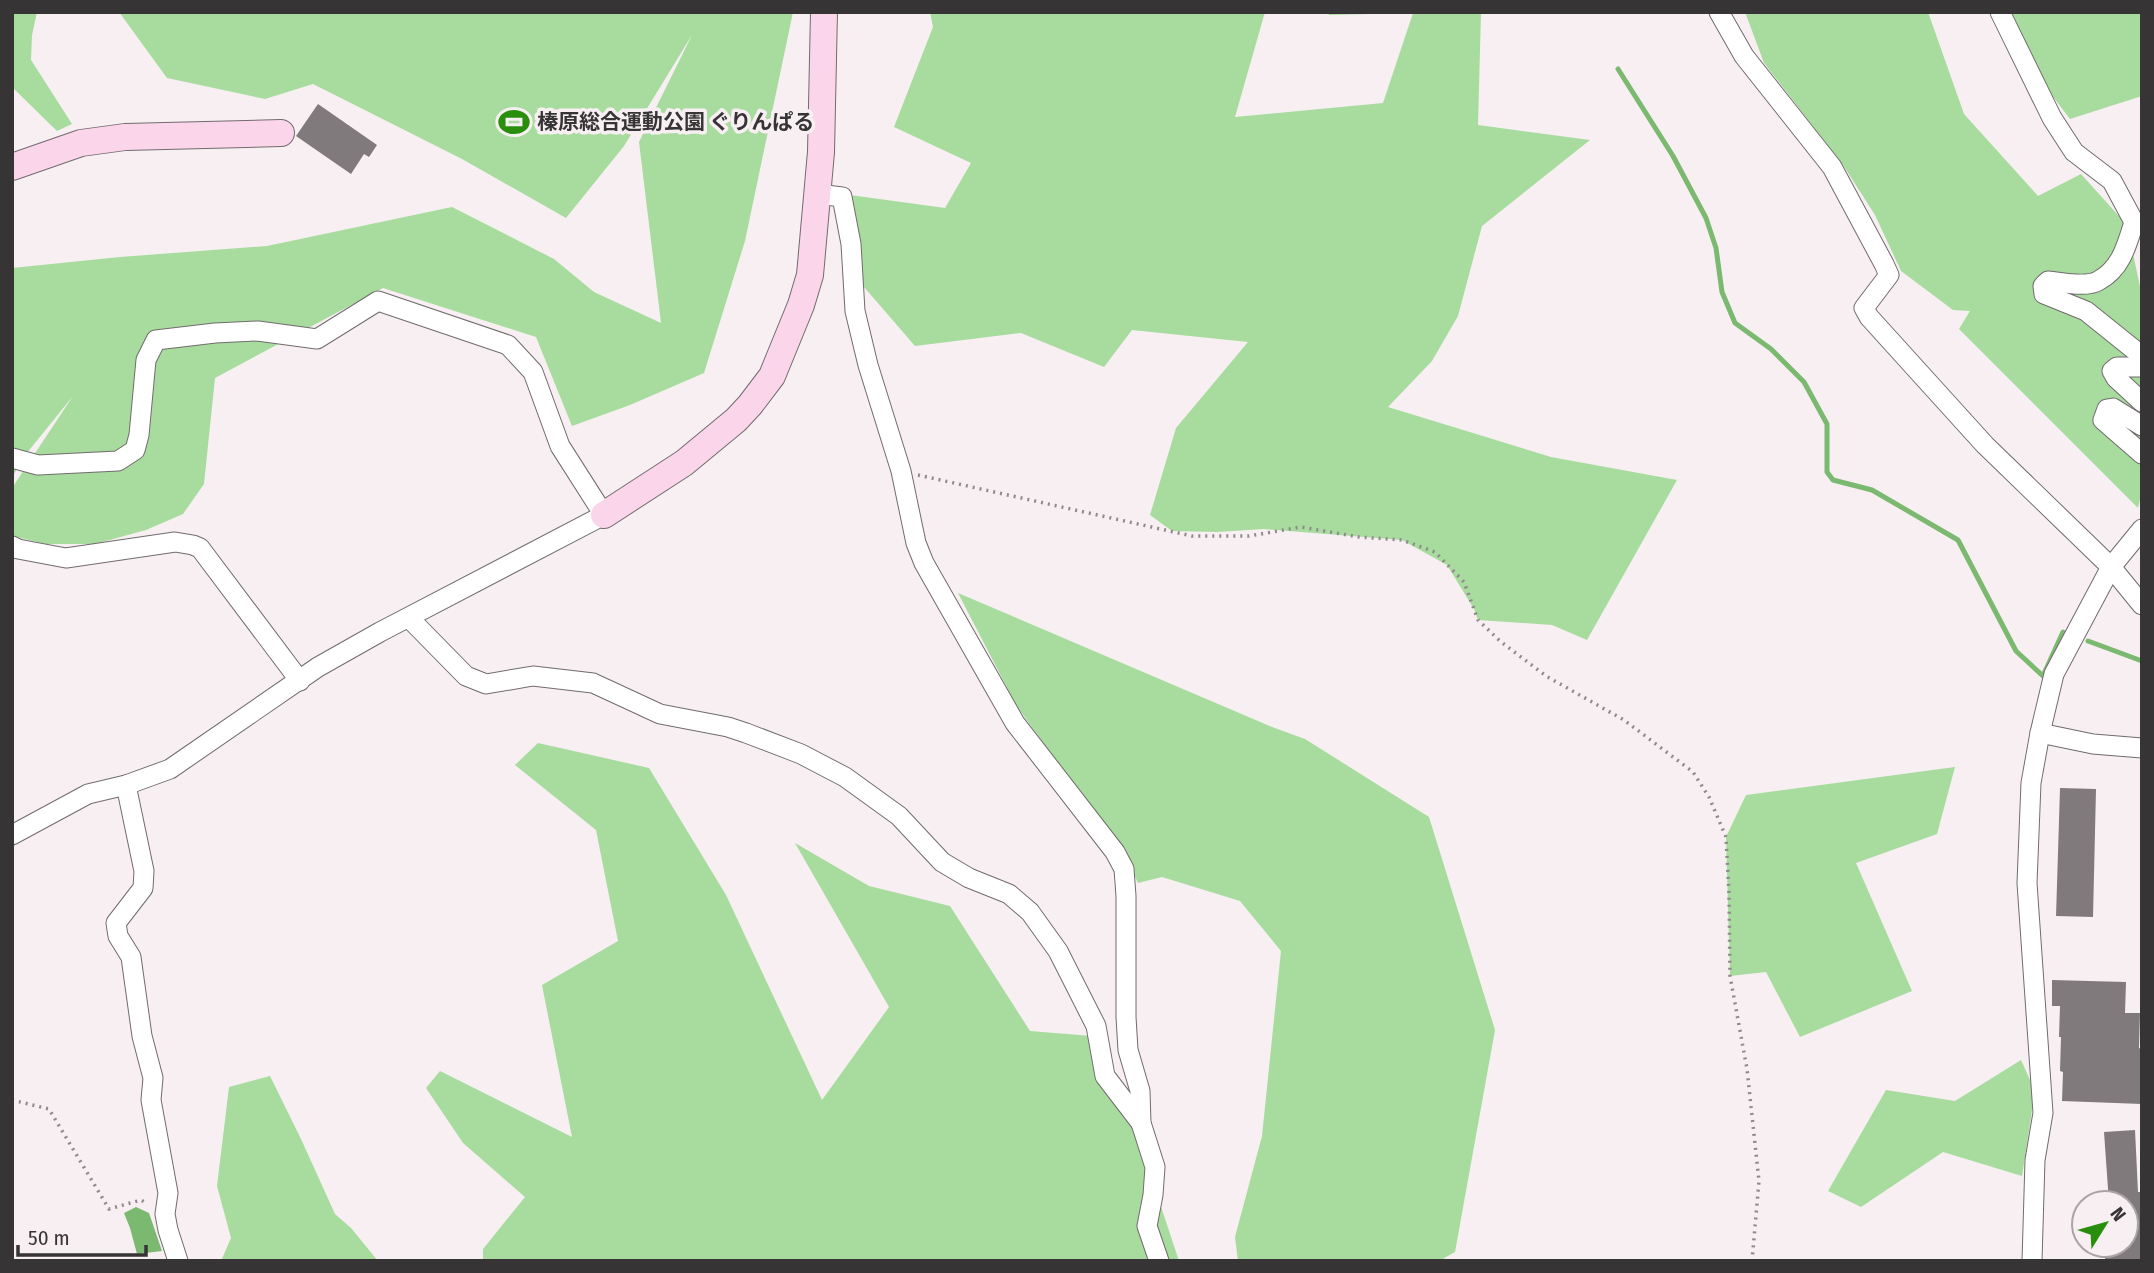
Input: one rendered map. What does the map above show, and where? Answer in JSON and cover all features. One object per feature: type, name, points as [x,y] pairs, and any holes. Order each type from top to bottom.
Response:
[{"type":"street","points":[[12,835],[88,794],[126,785],[170,769],[318,667],[604,515],[659,481],[694,455],[750,405],[772,376],[801,305],[810,275],[821,152],[824,12]]},
{"type":"street","points":[[1719,12],[1744,56],[1832,166],[1884,264],[1889,275],[1864,308],[1869,317],[1986,445],[2111,567],[2142,605]]},
{"type":"street","points":[[2000,12],[2052,118],[2074,152],[2112,181],[2134,222],[2119,264],[2096,282],[2077,284],[2048,281],[2043,286],[2045,294],[2086,312],[2142,356]]},
{"type":"street","points":[[12,167],[81,143],[125,137],[281,133]]},
{"type":"street","points":[[818,194],[842,197],[851,244],[855,312],[868,365],[901,471],[916,543],[924,563],[1015,723],[1115,852],[1124,869],[1128,1051],[1140,1091],[1140,1123],[1154,1167],[1153,1195],[1147,1226],[1160,1261]]},
{"type":"street","points":[[12,458],[38,465],[118,461],[135,450],[139,435],[146,360],[156,340],[258,331],[317,339],[378,301],[508,345],[533,372],[560,446],[604,515]]},
{"type":"street","points":[[2142,367],[2117,367],[2112,371],[2142,402]]},
{"type":"street","points":[[2142,426],[2113,408],[2104,413],[2103,420],[2142,454]]},
{"type":"street","points":[[2032,1261],[2035,1160],[2043,1114],[2027,883],[2031,783],[2054,674],[2111,567],[2142,529]]},
{"type":"street","points":[[12,545],[18,549],[66,558],[175,542],[200,548],[300,681]]},
{"type":"street","points":[[409,618],[466,676],[486,684],[533,676],[593,683],[660,714],[746,733],[801,754],[845,777],[899,816],[942,862],[969,878],[1009,894],[1030,912],[1058,951],[1096,1026],[1105,1076],[1140,1123]]},
{"type":"street","points":[[2040,733],[2094,744],[2142,748]]},
{"type":"street","points":[[126,785],[145,871],[143,888],[116,923],[118,936],[131,957],[142,1037],[153,1078],[151,1100],[168,1193],[165,1214],[178,1261]]},
{"type":"path","points":[[901,471],[1192,536],[1249,536],[1301,527],[1359,537],[1402,540],[1435,552],[1464,582],[1478,620],[1500,641],[1546,676],[1624,720],[1693,772],[1709,797],[1726,837],[1730,976],[1747,1069],[1759,1181],[1752,1261]]},
{"type":"path","points":[[12,1100],[49,1109],[109,1209],[141,1200],[165,1214]]},
{"type":"shaded area","points":[[12,12],[37,12],[32,35],[31,60],[72,124],[57,131],[12,87]]},
{"type":"shaded area","points":[[119,12],[793,12],[745,241],[704,373],[630,405],[572,426],[536,337],[383,288],[215,378],[204,484],[183,514],[146,530],[95,544],[46,544],[12,536],[12,488],[73,396],[22,459],[12,478],[12,268],[267,246],[452,207],[554,259],[594,292],[661,323],[639,142],[692,35],[624,146],[566,218],[462,159],[313,84],[265,99],[167,78]]},
{"type":"shaded area","points":[[930,12],[1265,12],[1235,117],[1383,103],[1413,13],[1329,15],[1328,12],[1481,12],[1478,125],[1590,140],[1482,226],[1458,316],[1432,361],[1388,407],[1551,457],[1677,480],[1587,640],[1552,625],[1478,620],[1447,565],[1402,540],[1264,529],[1172,531],[1150,515],[1176,428],[1248,342],[1132,330],[1104,367],[1021,333],[915,346],[864,287],[850,195],[945,208],[971,163],[894,127],[933,27]]},
{"type":"shaded area","points":[[1745,12],[1928,12],[1964,114],[2038,196],[2081,174],[2127,225],[2142,296],[2142,492],[2138,508],[1959,329],[1970,311],[1953,310],[1901,271],[1875,215],[1843,165],[1764,63]]},
{"type":"shaded area","points":[[2006,12],[2142,12],[2142,96],[2070,119],[2041,81]]},
{"type":"shaded area","points":[[958,593],[1305,739],[1429,817],[1495,1030],[1455,1252],[1439,1261],[1238,1261],[1235,1237],[1262,1136],[1281,951],[1240,901],[1162,877],[1138,883],[1124,854],[1016,705]]},
{"type":"shaded area","points":[[538,743],[649,768],[726,895],[822,1100],[889,1007],[795,843],[869,886],[950,906],[1030,1031],[1092,1036],[1135,1128],[1179,1261],[483,1261],[483,1249],[525,1197],[463,1143],[426,1088],[440,1071],[572,1137],[542,985],[618,941],[596,830],[515,765]]},
{"type":"shaded area","points":[[1955,767],[1937,834],[1856,863],[1912,991],[1800,1037],[1766,972],[1730,976],[1726,837],[1746,795]]},
{"type":"shaded area","points":[[2021,1060],[2035,1091],[2022,1176],[1943,1152],[1861,1207],[1828,1191],[1886,1090],[1955,1101]]},
{"type":"shaded area","points":[[270,1076],[335,1214],[351,1228],[378,1261],[221,1261],[231,1238],[217,1186],[229,1087]]},
{"type":"shaded area","points":[[136,1207],[149,1213],[162,1251],[137,1254],[124,1213]]},
{"type":"building","points":[[318,104],[377,145],[369,157],[364,154],[351,174],[296,136]]},
{"type":"building","points":[[2060,788],[2096,789],[2093,917],[2056,916]]},
{"type":"building","points":[[2052,980],[2126,982],[2125,1013],[2140,1013],[2142,1104],[2062,1101],[2060,1006],[2052,1006]]},
{"type":"building","points":[[2135,1130],[2138,1189],[2108,1189],[2104,1132]]},
{"type":"building","points":[[2142,1192],[2142,1261],[2105,1261],[2140,1259]]},
{"type":"waterway","points":[[1618,69],[1673,156],[1706,218],[1716,248],[1722,292],[1735,323],[1771,349],[1804,382],[1827,424],[1827,472],[1833,480],[1872,490],[1958,540],[2016,651],[2043,676],[2063,632]]},
{"type":"waterway","points":[[2088,641],[2142,661]]},
{"type":"place","name":"榛原総合運動公園 ぐりんぱる","points":[[514,122]]}]
